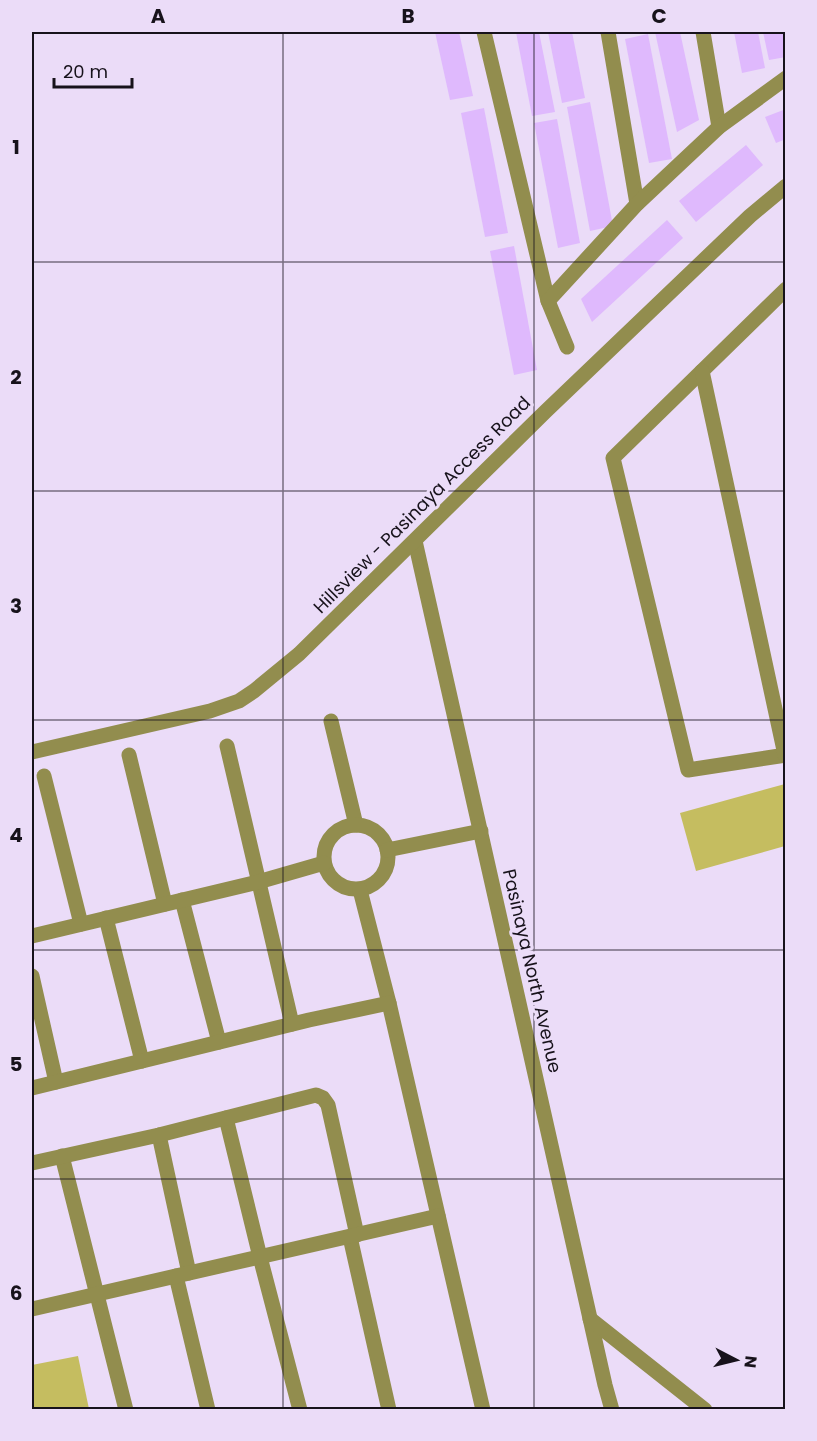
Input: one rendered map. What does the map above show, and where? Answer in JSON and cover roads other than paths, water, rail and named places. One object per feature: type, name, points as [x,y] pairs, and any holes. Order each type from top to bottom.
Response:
[{"type":"street","points":[[484,32],[548,301],[567,347]]},
{"type":"street","points":[[608,32],[638,204]]},
{"type":"street","points":[[703,32],[719,127]]},
{"type":"street","points":[[548,301],[638,204],[719,127],[786,78]]},
{"type":"street","name":"Hillsview - Pasinaya Access Road","points":[[32,752],[159,724],[239,701],[254,691],[299,654],[546,411],[750,216],[786,186]]},
{"type":"street","points":[[702,371],[785,755],[688,770],[613,458],[702,371],[786,289]]},
{"type":"street","name":"Pasinaya North Avenue","points":[[415,541],[612,1410]]},
{"type":"street","points":[[332,721],[356,825]]},
{"type":"street","points":[[227,746],[292,1024]]},
{"type":"street","points":[[129,755],[165,904]]},
{"type":"street","points":[[44,776],[81,924]]},
{"type":"street","points":[[356,825],[367,827],[376,832],[387,850],[388,861],[379,880],[360,890],[351,890],[333,881],[324,863],[324,852],[328,841],[335,832],[345,827],[356,825]]},
{"type":"street","points":[[387,850],[481,831]]},
{"type":"street","points":[[32,936],[258,882],[324,863]]},
{"type":"street","points":[[360,890],[483,1410]]},
{"type":"street","points":[[182,900],[219,1042]]},
{"type":"street","points":[[106,918],[142,1061]]},
{"type":"street","points":[[32,976],[56,1082]]},
{"type":"street","points":[[32,1088],[292,1024],[388,1003]]},
{"type":"street","points":[[32,1163],[159,1135],[316,1095],[323,1098],[328,1105],[389,1410]]},
{"type":"street","points":[[226,1118],[300,1410]]},
{"type":"street","points":[[159,1135],[208,1410]]},
{"type":"street","points":[[62,1156],[126,1410]]},
{"type":"street","points":[[32,1309],[438,1216]]},
{"type":"street","points":[[591,1319],[705,1410]]}]
